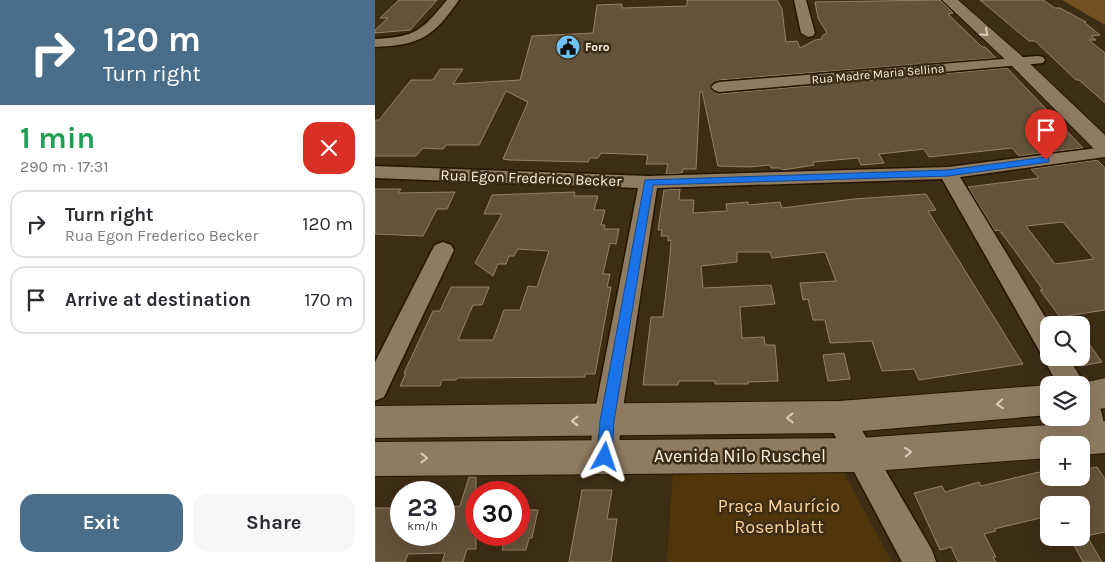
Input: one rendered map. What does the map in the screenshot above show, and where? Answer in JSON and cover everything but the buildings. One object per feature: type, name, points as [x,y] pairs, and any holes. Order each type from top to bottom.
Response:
[{"type":"street","points":[[375,43],[408,40],[426,33],[453,0]]},
{"type":"street","points":[[800,0],[807,33]]},
{"type":"street","points":[[949,0],[1018,62],[1105,147]]},
{"type":"street","points":[[971,0],[1071,91]]},
{"type":"street","name":"Rua Madre Maria Sellina","points":[[719,87],[1038,60]]},
{"type":"street","name":"Rua Egon Frederico Becker","points":[[375,172],[648,182],[948,173],[1105,152]]},
{"type":"street","points":[[948,173],[1040,330]]},
{"type":"street","points":[[605,457],[607,421],[648,182]]},
{"type":"street","points":[[375,389],[443,250]]},
{"type":"street","points":[[1090,396],[1105,392]]},
{"type":"street","points":[[375,422],[839,418],[1040,401]]},
{"type":"street","points":[[1090,414],[1104,437]]},
{"type":"street","points":[[839,418],[920,562]]},
{"type":"street","name":"Avenida Nilo Ruschel","points":[[375,459],[859,455],[1104,437]]},
{"type":"green space","name":"Praça Maurício Rosenblatt","points":[[843,471],[892,562],[667,562],[673,472]]},
{"type":"shaded area","points":[[1062,0],[1105,0],[1105,25]]},
{"type":"place","name":"Foro","points":[[568,47]]},
{"type":"route","points":[[605,457],[607,421],[648,182],[948,173],[1046,160]]}]
